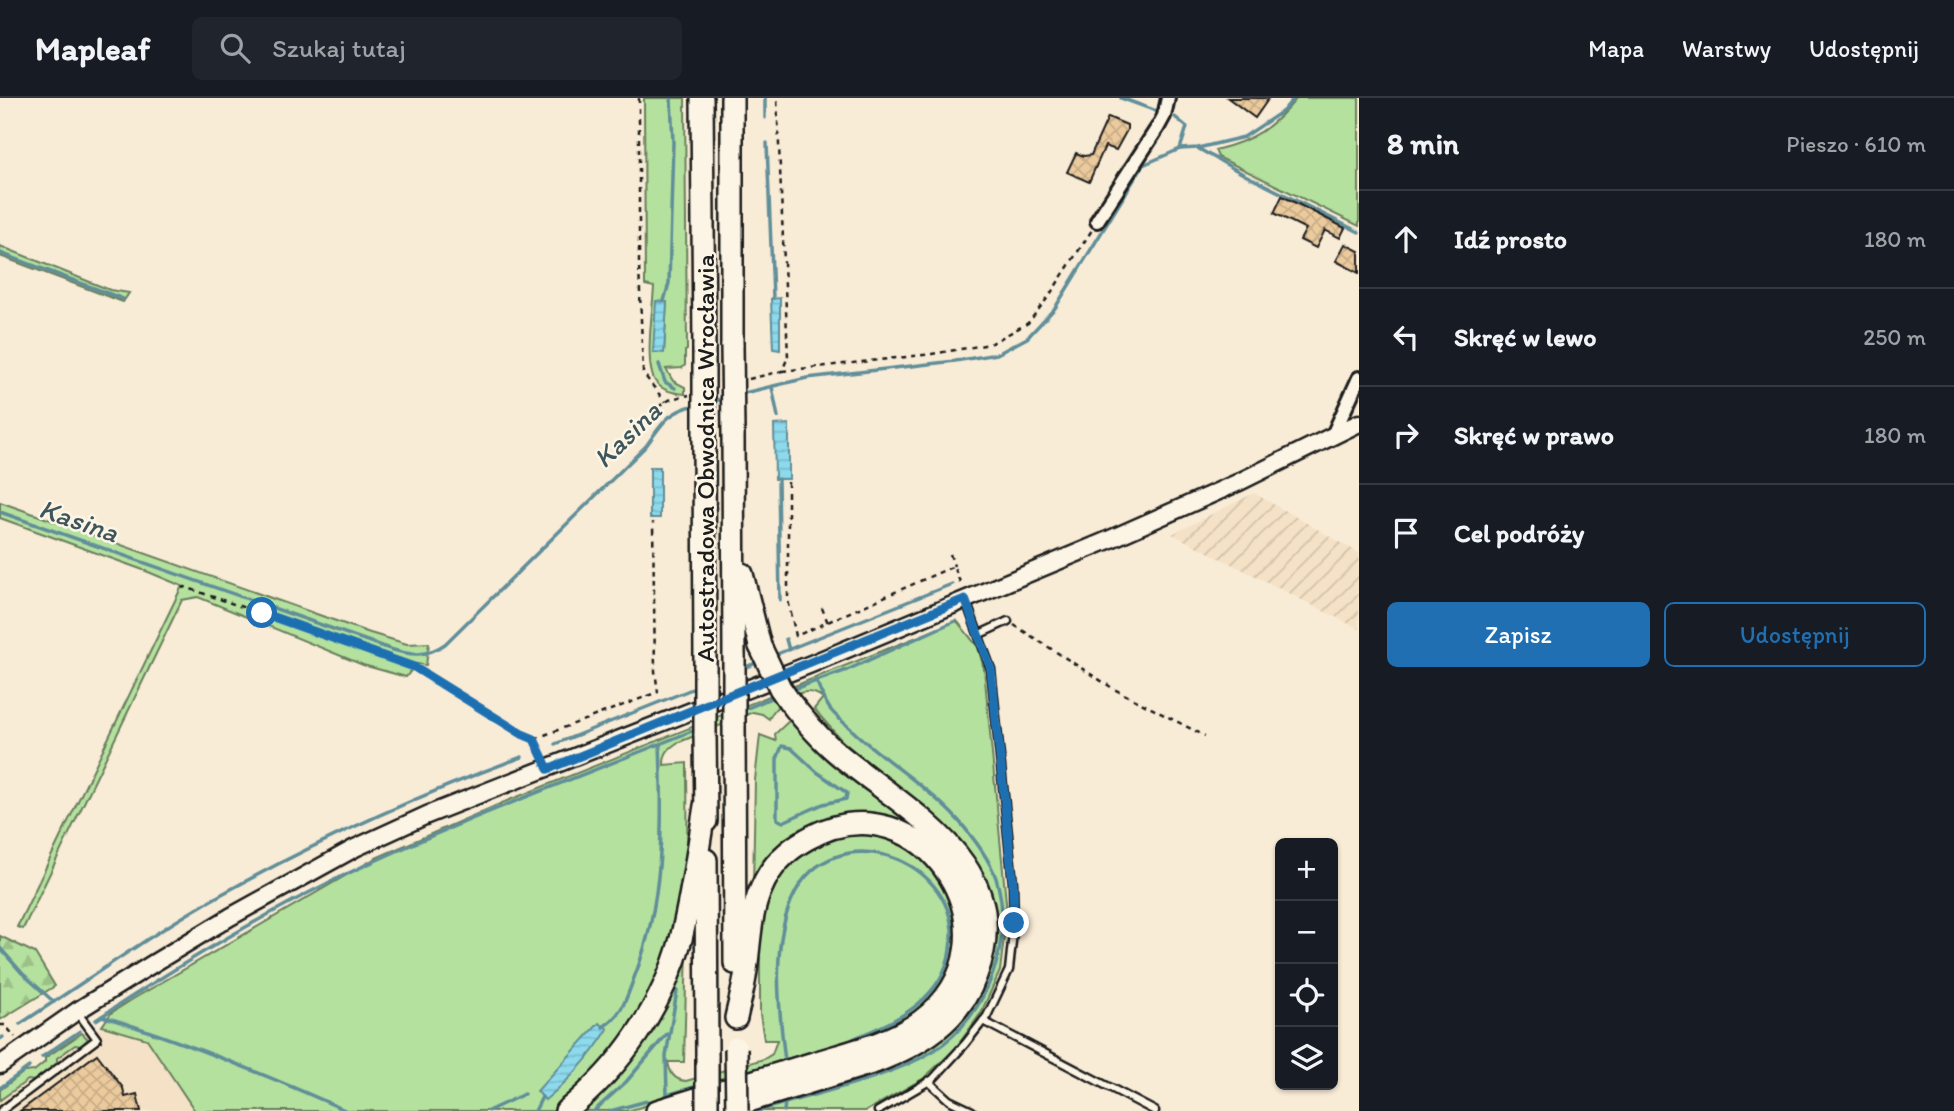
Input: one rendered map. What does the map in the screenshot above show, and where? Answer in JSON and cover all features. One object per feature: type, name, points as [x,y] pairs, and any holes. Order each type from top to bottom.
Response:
[{"type":"highway","name":"Autostradowa Obwodnica Wrocławia","points":[[702,98],[707,1111]]},
{"type":"highway","name":"Autostradowa Obwodnica Wrocławia","points":[[732,98],[737,1111]]},
{"type":"highway","points":[[716,1111],[895,1055],[929,1036],[955,1013],[966,998],[979,968],[985,924],[983,908],[973,878],[962,859],[933,826],[821,739],[780,688],[760,646],[734,540]]},
{"type":"highway","points":[[566,1111],[584,1096],[623,1053],[657,999],[681,939],[705,806]]},
{"type":"highway","points":[[657,1111],[883,1041],[921,1021],[947,995],[958,976],[966,948],[964,904],[953,877],[934,853],[914,839],[883,827],[848,825],[816,834],[791,849],[779,860],[761,889],[753,918],[745,979],[736,1018]]},
{"type":"main road","points":[[0,1065],[77,1011],[230,917],[355,848],[427,815],[548,769],[965,599],[1237,483],[1359,423]]},
{"type":"street","points":[[1097,221],[1158,127],[1168,98]]},
{"type":"street","points":[[1333,435],[1359,378]]},
{"type":"lane","points":[[878,1111],[928,1082],[965,1044],[983,1021],[1009,970],[1014,923],[1013,883],[991,669],[965,599]]},
{"type":"lane","points":[[980,634],[1008,621]]},
{"type":"lane","points":[[1,1111],[97,1039],[77,1011]]},
{"type":"lane","points":[[983,1021],[1155,1111]]},
{"type":"lane","points":[[928,1082],[949,1100],[972,1111]]},
{"type":"path","points":[[639,98],[639,265],[643,373],[664,402]]},
{"type":"path","points":[[777,98],[789,357],[782,371]]},
{"type":"path","points":[[743,381],[782,371],[932,354],[990,344],[1028,323],[1049,296],[1097,221]]},
{"type":"path","points":[[629,431],[640,429],[650,422],[664,402],[691,395]]},
{"type":"path","points":[[788,482],[788,600],[796,636],[954,566]]},
{"type":"path","points":[[534,739],[658,692],[655,671],[653,522]]},
{"type":"path","points":[[950,554],[965,599]]},
{"type":"path","points":[[182,589],[185,587],[236,604],[424,672],[534,739],[548,769]]},
{"type":"path","points":[[822,608],[828,623]]},
{"type":"path","points":[[1008,621],[1114,689],[1205,736]]},
{"type":"path","points":[[420,676],[424,672]]},
{"type":"path","points":[[0,1025],[5,1025],[24,1049]]},
{"type":"shaded area","points":[[1254,493],[1359,553],[1359,629],[1172,534]]},
{"type":"shaded area","points":[[102,1026],[147,1039],[195,1111],[0,1111],[0,1100]]},
{"type":"green space","points":[[644,98],[685,98],[687,350],[682,368],[666,369],[673,381],[685,387],[685,394],[661,387],[652,373],[650,349],[654,287],[645,285]],"holes":[[[667,302],[664,352],[653,352]]]},
{"type":"green space","points":[[1297,98],[1359,98],[1359,226],[1218,157],[1215,150],[1261,132],[1279,118]]},
{"type":"green space","points":[[0,246],[110,290],[129,293],[123,302],[0,256]]},
{"type":"green space","points":[[0,502],[370,633],[407,644],[429,643],[426,665],[416,664],[406,677],[363,665],[198,597],[182,600],[23,929],[17,927],[182,586],[0,518]]},
{"type":"green space","points":[[957,621],[978,647],[984,669],[1007,913],[1000,971],[981,1013],[955,1049],[924,1078],[866,1111],[754,1111],[759,1109],[759,1105],[914,1056],[930,1047],[961,1015],[990,960],[900,794],[903,790],[843,742],[814,709],[823,698],[808,692],[785,700],[769,719],[753,712],[677,743],[667,752],[664,765],[687,763],[686,865],[679,913],[670,946],[643,1009],[625,1038],[580,1090],[554,1111],[195,1111],[147,1039],[102,1026],[111,1013],[133,999],[376,858],[502,803]]},
{"type":"green space","points":[[792,718],[836,763],[927,832],[953,859],[967,884],[976,912],[976,951],[967,983],[949,1010],[925,1031],[897,1049],[833,1073],[715,1108],[672,1111],[865,1053],[912,1034],[940,1012],[965,975],[971,953],[970,907],[955,869],[928,841],[893,824],[855,819],[816,827],[781,850],[753,888],[755,780],[760,735],[776,741],[775,734]]},
{"type":"green space","points":[[845,834],[876,834],[913,848],[949,889],[958,942],[947,977],[922,1008],[880,1032],[792,1062],[628,1111],[573,1111],[687,945],[684,1062],[668,1062],[673,1075],[686,1081],[764,1059],[772,1054],[777,1040],[764,1040],[760,1014],[760,957],[755,956],[763,912],[775,883],[792,859],[814,845]]},
{"type":"green space","points":[[0,936],[35,953],[55,986],[0,1020]]},
{"type":"green space","points":[[82,1033],[88,1039],[81,1046],[75,1045],[57,1058],[57,1064],[34,1081],[28,1080],[0,1100],[0,1090],[24,1072],[34,1071],[45,1062],[45,1058]]},
{"type":"water","points":[[780,298],[780,350],[773,349],[771,299]]},
{"type":"water","points":[[656,301],[667,302],[664,353],[653,352]]},
{"type":"water","points":[[789,424],[789,479],[775,479],[774,425]]},
{"type":"water","points":[[650,467],[660,467],[660,518],[650,518]]},
{"type":"water","points":[[599,1023],[608,1029],[601,1039],[572,1075],[545,1100],[537,1091]]},
{"type":"building","points":[[1228,98],[1269,98],[1255,118]]},
{"type":"building","points":[[1108,117],[1127,125],[1116,150],[1105,146],[1089,182],[1067,172],[1076,153],[1091,155]]},
{"type":"building","points":[[1282,196],[1345,228],[1340,238],[1325,230],[1316,248],[1300,240],[1306,229],[1274,213]]},
{"type":"building","points":[[1345,244],[1359,251],[1359,273],[1336,261]]},
{"type":"building","points":[[97,1054],[123,1088],[125,1097],[137,1094],[141,1111],[20,1111]]},
{"type":"waterway","points":[[664,301],[669,283],[673,142],[671,98]]},
{"type":"waterway","points":[[765,98],[765,118]]},
{"type":"waterway","points":[[1121,98],[1159,112]]},
{"type":"waterway","name":"Kasina","points":[[740,394],[807,378],[997,354],[1027,338],[1055,308],[1143,165],[1180,149],[1198,148],[1244,137],[1283,111],[1294,98]]},
{"type":"waterway","points":[[1175,117],[1187,127],[1180,149]]},
{"type":"waterway","points":[[767,143],[773,298]]},
{"type":"waterway","points":[[1199,149],[1359,232]]},
{"type":"waterway","points":[[0,253],[123,299]]},
{"type":"waterway","points":[[659,364],[665,382],[675,388]]},
{"type":"waterway","points":[[772,387],[778,417]]},
{"type":"waterway","name":"Kasina","points":[[710,402],[726,398]]},
{"type":"waterway","name":"Kasina","points":[[0,512],[390,649],[412,654],[425,653],[445,644],[646,446],[671,415],[695,405]]},
{"type":"waterway","points":[[778,479],[780,600]]},
{"type":"waterway","points":[[772,656],[952,584]]},
{"type":"waterway","points":[[791,690],[847,670],[955,621]]},
{"type":"waterway","points":[[786,639],[789,650]]},
{"type":"waterway","points":[[743,668],[759,662]]},
{"type":"waterway","points":[[758,1111],[872,1078],[933,1051],[953,1036],[983,997],[999,950],[1001,902],[996,878],[980,848],[946,808],[835,715],[816,680]]},
{"type":"waterway","points":[[555,744],[697,687]]},
{"type":"waterway","points":[[743,710],[778,695]]},
{"type":"waterway","points":[[102,1016],[214,946],[330,882],[466,821],[697,729]]},
{"type":"waterway","points":[[603,1027],[615,1017],[626,999],[644,950],[651,921],[661,833],[660,744]]},
{"type":"waterway","points":[[782,746],[791,748],[817,772],[847,793],[846,799],[823,804],[783,822],[777,819],[777,759],[782,746]]},
{"type":"waterway","points":[[20,1024],[170,925],[258,874],[369,820],[522,757]]},
{"type":"waterway","points":[[785,1061],[778,976],[782,932],[787,912],[795,893],[812,870],[834,857],[859,852],[885,855],[909,865],[929,881],[945,903],[952,931],[946,965],[930,993],[903,1015],[853,1039]]},
{"type":"waterway","points":[[0,948],[22,973],[54,1002]]},
{"type":"waterway","points":[[663,1097],[667,1095],[666,1056],[677,991]]},
{"type":"waterway","points":[[96,1020],[102,1016],[164,1037],[347,1111]]},
{"type":"waterway","points":[[42,1057],[80,1031]]},
{"type":"waterway","points":[[594,1111],[626,1082],[667,1034]]},
{"type":"waterway","points":[[745,1072],[830,1047]]},
{"type":"waterway","points":[[0,1088],[29,1067]]},
{"type":"waterway","points":[[667,1095],[701,1085]]},
{"type":"waterway","points":[[488,1111],[524,1094]]},
{"type":"waterway","points":[[535,1111],[542,1097]]},
{"type":"waterway","points":[[610,1111],[647,1101]]},
{"type":"waterway","points":[[784,1111],[785,1102]]},
{"type":"route","points":[[262,613],[424,672],[534,739],[548,769],[965,599],[991,669],[1013,883],[1014,923]]}]
